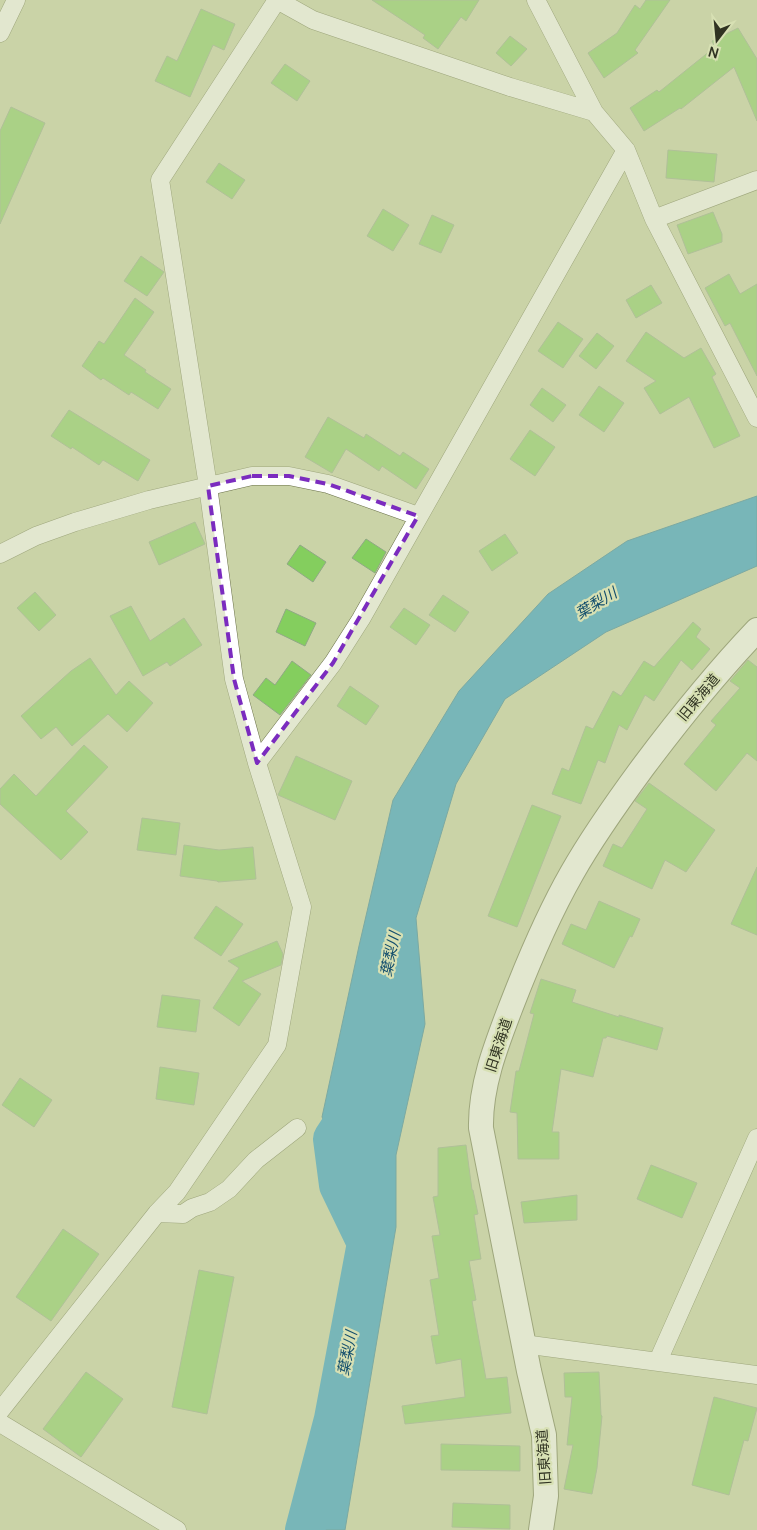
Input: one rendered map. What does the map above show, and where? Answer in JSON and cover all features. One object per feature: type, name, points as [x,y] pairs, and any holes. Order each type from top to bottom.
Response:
[{"type":"main road","name":"旧東海道","points":[[541,1530],[546,1496],[544,1435],[524,1344],[482,1128],[482,1104],[495,1051],[534,951],[572,873],[622,795],[680,717],[757,630]]},
{"type":"street","points":[[0,33],[16,0]]},
{"type":"street","points":[[0,1411],[158,1213],[177,1192],[277,1046],[302,907],[257,763],[234,679],[208,486],[160,180],[277,0],[314,20],[510,87],[594,112]]},
{"type":"street","points":[[536,0],[594,112],[626,150],[654,219],[757,418]]},
{"type":"street","points":[[257,763],[333,663],[384,580],[418,516],[626,150]]},
{"type":"street","points":[[654,219],[757,180]]},
{"type":"street","points":[[0,554],[36,536],[75,522],[149,500],[252,476],[289,476],[328,484],[418,516]]},
{"type":"street","points":[[158,1213],[182,1214],[192,1208],[210,1202],[229,1189],[256,1160],[297,1128]]},
{"type":"street","points":[[658,1361],[757,1138]]},
{"type":"street","points":[[524,1344],[757,1375]]},
{"type":"street","points":[[0,1423],[177,1530]]},
{"type":"highlighted area","points":[[252,476],[289,476],[328,484],[418,516],[333,663],[257,763],[234,679],[208,486]]},
{"type":"water","points":[[757,496],[757,566],[606,632],[505,699],[456,784],[416,918],[425,1024],[396,1155],[396,1227],[345,1530],[304,1530],[344,1384],[367,1243],[339,1185],[333,1139],[322,1117],[393,800],[459,691],[548,594],[627,541]]},
{"type":"building","points":[[372,0],[479,0],[466,21],[461,17],[438,49],[423,38],[425,35]]},
{"type":"building","points":[[646,0],[670,0],[635,50],[638,53],[604,78],[588,53],[617,33],[635,5],[640,9]]},
{"type":"building","points":[[201,9],[235,24],[224,50],[213,45],[190,97],[155,81],[167,56],[177,61]]},
{"type":"building","points":[[738,28],[757,59],[757,121],[734,67],[681,109],[644,131],[630,108],[657,90],[659,92],[715,47],[712,41]]},
{"type":"building","points":[[510,36],[527,49],[511,66],[496,53]]},
{"type":"building","points":[[285,64],[310,81],[297,101],[271,83]]},
{"type":"building","points":[[11,107],[45,123],[0,224],[0,131]]},
{"type":"building","points":[[668,150],[717,154],[714,182],[666,178]]},
{"type":"building","points":[[219,163],[245,180],[232,199],[206,182]]},
{"type":"building","points":[[383,209],[409,225],[393,251],[367,236]]},
{"type":"building","points":[[713,212],[722,234],[722,242],[688,254],[677,225]]},
{"type":"building","points":[[432,215],[454,225],[441,253],[419,244]]},
{"type":"building","points":[[141,256],[164,272],[147,296],[124,281]]},
{"type":"building","points":[[729,274],[740,294],[757,284],[757,376],[730,323],[725,326],[705,288]]},
{"type":"building","points":[[651,285],[662,303],[636,318],[626,300]]},
{"type":"building","points":[[135,298],[154,312],[124,355],[171,389],[158,409],[131,392],[129,395],[103,378],[101,380],[82,366],[99,341],[104,344]]},
{"type":"building","points":[[558,322],[583,339],[563,368],[538,351]]},
{"type":"building","points":[[646,332],[684,358],[701,348],[716,374],[712,377],[740,436],[714,448],[689,397],[660,414],[644,388],[656,381],[626,361]]},
{"type":"building","points":[[597,333],[614,346],[596,369],[579,356]]},
{"type":"building","points":[[599,386],[624,403],[604,432],[579,415]]},
{"type":"building","points":[[542,388],[566,405],[553,422],[530,405]]},
{"type":"building","points":[[69,410],[150,460],[138,481],[103,460],[99,465],[51,436]]},
{"type":"building","points":[[328,417],[364,438],[366,434],[400,456],[403,452],[429,469],[416,489],[382,466],[379,471],[346,449],[332,473],[305,457]]},
{"type":"building","points":[[530,430],[555,447],[535,476],[510,459]]},
{"type":"building","points":[[195,522],[205,544],[159,565],[149,542]]},
{"type":"building","points":[[505,534],[518,553],[492,571],[479,551]]},
{"type":"building","points":[[366,539],[386,552],[375,573],[352,558]]},
{"type":"building","points":[[300,545],[326,562],[313,582],[287,564]]},
{"type":"building","points":[[35,592],[56,615],[39,631],[17,608]]},
{"type":"building","points":[[443,595],[469,612],[455,632],[429,615]]},
{"type":"building","points":[[131,606],[150,641],[184,618],[202,645],[170,666],[167,662],[143,676],[110,616]]},
{"type":"building","points":[[404,608],[430,625],[416,645],[390,627]]},
{"type":"building","points":[[286,609],[316,623],[305,646],[276,632]]},
{"type":"building","points":[[693,622],[701,629],[696,637],[710,649],[692,670],[681,660],[654,701],[645,695],[627,730],[619,725],[605,763],[598,760],[581,804],[552,794],[562,768],[569,771],[586,726],[593,729],[613,691],[621,696],[644,661],[654,667]]},
{"type":"building","points":[[90,658],[116,695],[129,681],[153,703],[127,732],[108,714],[72,746],[56,727],[41,739],[21,716],[71,671]]},
{"type":"building","points":[[748,660],[757,667],[757,761],[747,753],[716,791],[684,764],[716,725],[711,721],[740,688],[730,681]]},
{"type":"building","points":[[292,661],[311,675],[280,715],[253,695],[266,678],[275,685]]},
{"type":"building","points":[[350,686],[379,706],[366,725],[337,706]]},
{"type":"building","points":[[84,745],[108,767],[66,811],[88,832],[61,860],[0,804],[0,789],[14,774],[36,796]]},
{"type":"building","points":[[296,756],[352,781],[335,820],[278,795]]},
{"type":"building","points":[[649,783],[715,830],[686,872],[665,860],[652,889],[603,866],[613,844],[622,848],[647,809],[635,801]]},
{"type":"building","points":[[532,805],[561,816],[517,927],[488,916]]},
{"type":"building","points":[[142,818],[180,823],[176,855],[137,850]]},
{"type":"building","points":[[184,845],[219,850],[253,847],[256,879],[218,882],[180,876]]},
{"type":"building","points":[[757,867],[757,935],[731,924]]},
{"type":"building","points":[[599,901],[640,919],[614,968],[562,944],[571,924],[586,930]]},
{"type":"building","points":[[216,906],[243,924],[221,956],[194,938]]},
{"type":"building","points":[[277,941],[283,954],[281,965],[242,981],[261,994],[239,1026],[213,1008],[239,968],[228,961]]},
{"type":"building","points":[[541,979],[576,990],[572,1002],[619,1017],[619,1015],[663,1028],[657,1050],[607,1036],[603,1038],[593,1077],[561,1069],[552,1132],[559,1132],[559,1159],[518,1159],[517,1113],[510,1112],[516,1071],[519,1071],[534,1014],[530,1013]]},
{"type":"building","points":[[162,995],[200,1000],[196,1032],[157,1027]]},
{"type":"building","points":[[160,1067],[199,1073],[194,1105],[156,1099]]},
{"type":"building","points":[[20,1078],[52,1100],[34,1127],[2,1105]]},
{"type":"building","points":[[466,1145],[472,1190],[478,1214],[474,1215],[481,1259],[469,1261],[476,1300],[472,1301],[486,1379],[507,1377],[511,1413],[405,1424],[402,1406],[465,1397],[461,1359],[436,1364],[431,1336],[439,1335],[430,1280],[439,1278],[432,1236],[440,1235],[433,1197],[438,1196],[438,1148]]},
{"type":"building","points":[[651,1165],[697,1183],[682,1218],[637,1199]]},
{"type":"building","points":[[577,1195],[577,1220],[524,1223],[521,1202]]},
{"type":"building","points":[[63,1229],[99,1254],[51,1321],[16,1297]]},
{"type":"building","points":[[199,1270],[234,1277],[207,1414],[172,1407]]},
{"type":"building","points":[[86,1372],[123,1399],[81,1457],[43,1429]]},
{"type":"building","points":[[599,1372],[602,1416],[597,1468],[592,1494],[564,1489],[573,1445],[567,1445],[572,1397],[565,1397],[564,1373]]},
{"type":"building","points":[[714,1397],[757,1408],[748,1441],[744,1440],[729,1495],[692,1485]]},
{"type":"building","points":[[441,1444],[520,1446],[520,1471],[441,1470]]},
{"type":"building","points":[[453,1503],[510,1505],[510,1529],[452,1527]]},
{"type":"waterway","name":"葉梨川","points":[[305,1530],[334,1419],[367,1243],[339,1185],[333,1139],[363,1093]]}]
